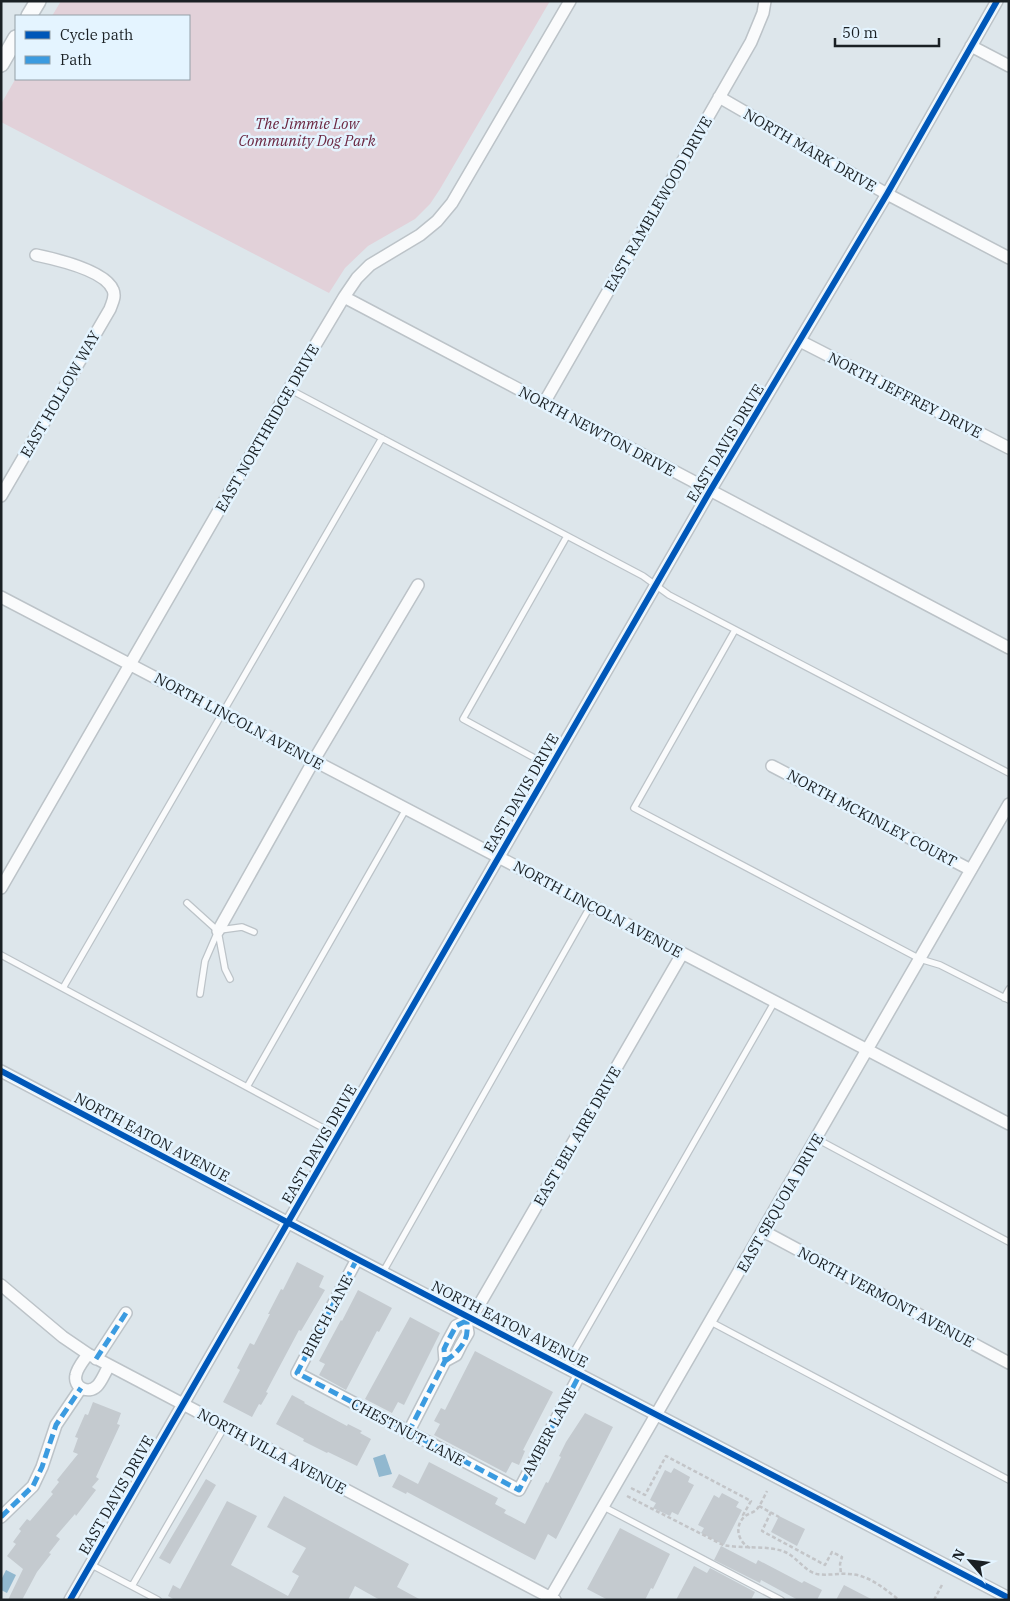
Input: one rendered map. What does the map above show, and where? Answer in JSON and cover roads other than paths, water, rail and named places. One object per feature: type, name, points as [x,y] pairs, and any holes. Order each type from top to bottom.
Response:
[{"type":"street","points":[[30,15],[38,1]]},
{"type":"street","name":"EAST NORTHRIDGE DRIVE","points":[[1,888],[344,297],[357,278],[370,266],[420,235],[437,221],[452,203],[570,1]]},
{"type":"street","name":"EAST RAMBLEWOOD DRIVE","points":[[544,403],[751,42],[763,13],[765,1]]},
{"type":"street","name":"EAST DAVIS DRIVE","points":[[70,1600],[710,491],[887,194],[997,1]]},
{"type":"street","points":[[1,64],[15,40]]},
{"type":"street","points":[[971,46],[1009,66]]},
{"type":"street","name":"NORTH MARK DRIVE","points":[[719,97],[887,194],[1009,258]]},
{"type":"street","name":"EAST HOLLOW WAY","points":[[1,496],[110,309],[114,299],[114,292],[109,284],[86,270],[64,261],[36,255]]},
{"type":"street","name":"NORTH NEWTON DRIVE","points":[[344,297],[1009,648]]},
{"type":"street","name":"NORTH JEFFREY DRIVE","points":[[800,341],[1009,448]]},
{"type":"street","points":[[1,470],[12,476]]},
{"type":"street","points":[[218,931],[314,760],[418,585]]},
{"type":"street","name":"NORTH LINCOLN AVENUE","points":[[1,597],[1009,1124]]},
{"type":"street","name":"NORTH MCKINLEY COURT","points":[[772,766],[971,870]]},
{"type":"street","name":"EAST SEQUOIA DRIVE","points":[[552,1599],[1009,804]]},
{"type":"street","name":"EAST BEL AIRE DRIVE","points":[[408,1433],[445,1361],[456,1355],[468,1333],[469,1319],[682,954]]},
{"type":"street","name":"NORTH EATON AVENUE","points":[[1,1071],[384,1272],[469,1319],[580,1374],[1009,1598]]},
{"type":"street","name":"NORTH VERMONT AVENUE","points":[[763,1231],[1009,1363]]},
{"type":"street","name":"BIRCH LANE","points":[[297,1373],[357,1259]]},
{"type":"street","name":"NORTH VILLA AVENUE","points":[[1,1284],[63,1337],[92,1357],[552,1599]]},
{"type":"street","points":[[109,1366],[96,1387],[87,1390],[81,1388],[76,1382],[76,1376],[126,1313]]},
{"type":"street","name":"CHESTNUT LANE","points":[[297,1373],[519,1490]]},
{"type":"street","name":"AMBER LANE","points":[[519,1490],[580,1374]]},
{"type":"street","points":[[1,1517],[33,1486],[42,1467],[56,1425],[81,1388]]},
{"type":"lane","points":[[289,389],[643,576],[669,594],[735,630],[1009,773]]},
{"type":"lane","points":[[63,988],[382,438]]},
{"type":"lane","points":[[551,767],[463,719],[567,536]]},
{"type":"lane","points":[[735,630],[634,808],[920,959],[940,965],[1006,999],[1009,990]]},
{"type":"lane","points":[[247,1087],[407,808]]},
{"type":"lane","points":[[187,904],[218,931],[225,969],[230,980]]},
{"type":"lane","points":[[384,1272],[591,905]]},
{"type":"lane","points":[[200,994],[205,961],[218,931],[230,927],[242,927],[254,932]]},
{"type":"lane","points":[[1,955],[338,1136]]},
{"type":"lane","points":[[565,1367],[775,1001]]},
{"type":"lane","points":[[816,1139],[1009,1242]]},
{"type":"lane","points":[[711,1322],[1009,1480]]},
{"type":"lane","points":[[132,1586],[224,1426]]},
{"type":"lane","points":[[604,1507],[781,1600]]},
{"type":"lane","points":[[90,1564],[158,1600]]},
{"type":"water","points":[[385,1454],[392,1474],[379,1477],[373,1458]]},
{"type":"water","points":[[6,1570],[16,1575],[7,1593],[1,1590],[1,1580]]},
{"type":"park label","name":"The Jimmie Low Community Dog Park","points":[[307,132]]}]
